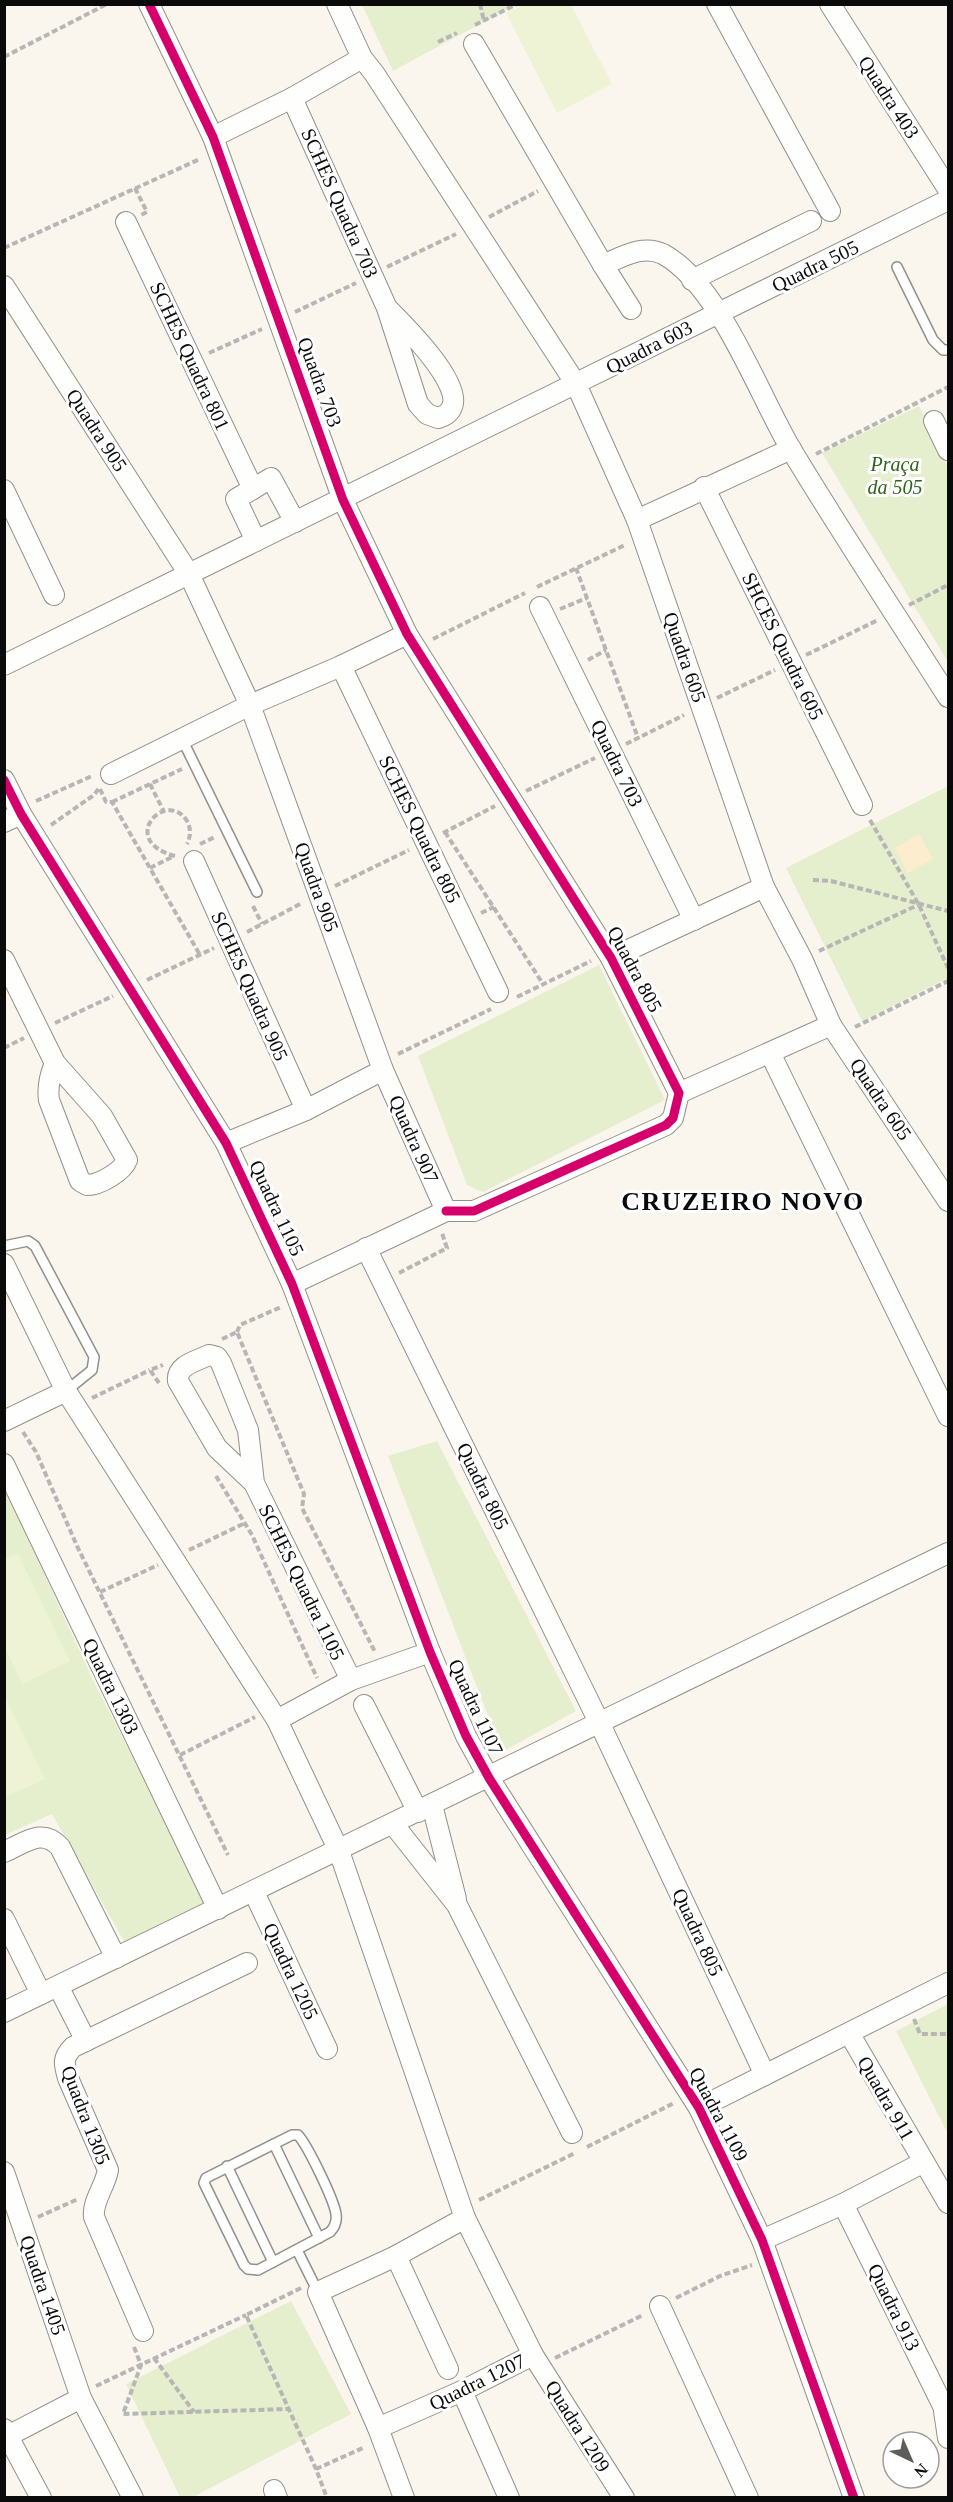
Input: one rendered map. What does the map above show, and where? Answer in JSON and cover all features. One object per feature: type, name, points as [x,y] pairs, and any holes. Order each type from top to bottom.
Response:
[{"type":"street","name":"Quadra 703","points":[[150,4],[216,144],[343,500],[407,633]]},
{"type":"street","points":[[337,4],[362,58],[374,73],[576,384],[638,520],[704,487],[795,456]]},
{"type":"street","points":[[717,4],[830,211]]},
{"type":"street","name":"Quadra 403","points":[[830,4],[948,189]]},
{"type":"street","points":[[474,44],[631,309]]},
{"type":"street","points":[[216,144],[362,58]]},
{"type":"street","name":"SCHES Quadra 703","points":[[292,99],[387,308],[418,404],[427,414],[438,418],[447,414],[453,406],[453,396],[447,381],[422,345],[387,308]]},
{"type":"street","name":"Quadra 505","points":[[719,312],[948,200]]},
{"type":"street","points":[[692,280],[811,221]]},
{"type":"street","name":"SCHES Quadra 801","points":[[126,222],[253,489]]},
{"type":"street","points":[[603,265],[637,251],[653,250],[665,255],[692,280],[719,312],[795,456],[948,697]]},
{"type":"street","name":"Quadra 905","points":[[4,286],[189,574],[250,705],[383,1070]]},
{"type":"street","name":"Quadra 603","points":[[576,384],[719,312]]},
{"type":"street","points":[[4,665],[576,384]]},
{"type":"street","points":[[934,421],[948,450]]},
{"type":"street","points":[[256,541],[236,499],[271,478],[295,522]]},
{"type":"street","name":"SHCES Quadra 605","points":[[704,487],[862,805]]},
{"type":"street","points":[[4,490],[54,595]]},
{"type":"street","name":"Quadra 605","points":[[638,520],[764,887],[802,959],[835,1030],[948,1201]]},
{"type":"street","name":"Quadra 703","points":[[542,611],[694,920]]},
{"type":"street","points":[[105,781],[250,705],[341,666],[407,633]]},
{"type":"street","name":"Quadra 805","points":[[407,633],[611,958],[679,1093]]},
{"type":"street","name":"SCHES Quadra 805","points":[[341,666],[498,992]]},
{"type":"street","name":"Quadra 1105","points":[[4,780],[15,815],[34,835],[226,1143],[295,1292],[430,1652]]},
{"type":"street","name":"SCHES Quadra 905","points":[[184,856],[230,941],[306,1110]]},
{"type":"street","points":[[611,958],[764,887]]},
{"type":"street","points":[[4,960],[56,1064],[102,1116],[127,1160],[125,1166],[97,1184],[87,1185],[80,1180],[49,1100],[51,1075],[56,1064]]},
{"type":"street","points":[[295,1292],[366,1248],[446,1211],[467,1213],[666,1125],[673,1118],[679,1093],[770,1053],[835,1030]]},
{"type":"street","points":[[770,1053],[948,1416]]},
{"type":"street","name":"Quadra 907","points":[[226,1143],[306,1110],[383,1070],[446,1211]]},
{"type":"street","name":"Quadra 805","points":[[366,1248],[600,1724],[765,2075]]},
{"type":"street","points":[[4,1264],[71,1399],[274,1714],[339,1851],[465,2218],[396,2256],[315,2287],[381,2434],[404,2498]]},
{"type":"street","name":"SCHES Quadra 1105","points":[[254,1483],[217,1448],[178,1381],[177,1375],[181,1368],[209,1355],[217,1357],[221,1363],[248,1430],[254,1483],[351,1680]]},
{"type":"street","points":[[4,1421],[71,1399]]},
{"type":"street","name":"Quadra 1303","points":[[4,1464],[218,1909]]},
{"type":"street","points":[[4,2012],[600,1724],[948,1552]]},
{"type":"street","name":"Quadra 1107","points":[[274,1714],[351,1680],[430,1652],[466,1736],[489,1778]]},
{"type":"street","points":[[364,1705],[425,1809],[457,1905],[572,2133]]},
{"type":"street","name":"Quadra 1109","points":[[489,1778],[699,2108],[762,2240],[854,2498]]},
{"type":"street","points":[[393,1824],[457,1905]]},
{"type":"street","points":[[4,1852],[32,1839],[45,1836],[51,1838],[60,1847],[116,1958]]},
{"type":"street","name":"Quadra 1205","points":[[254,1892],[327,2049]]},
{"type":"street","name":"Quadra 1305","points":[[4,1919],[86,2041]]},
{"type":"street","name":"Quadra 1305","points":[[143,2331],[94,2217],[95,2203],[105,2185],[108,2170],[63,2062],[66,2054],[73,2047],[247,1963]]},
{"type":"street","points":[[699,2108],[948,1983]]},
{"type":"street","name":"Quadra 911","points":[[849,2033],[924,2163]]},
{"type":"street","points":[[762,2240],[843,2204],[924,2163],[948,2203]]},
{"type":"street","name":"Quadra 1405","points":[[4,2172],[80,2396],[133,2498]]},
{"type":"street","name":"Quadra 913","points":[[843,2204],[946,2414],[948,2438]]},
{"type":"street","name":"Quadra 1207","points":[[381,2434],[533,2355],[465,2218]]},
{"type":"street","name":"Quadra 1207","points":[[396,2256],[448,2368]]},
{"type":"street","points":[[660,2306],[748,2498]]},
{"type":"street","name":"Quadra 1209","points":[[533,2355],[624,2498]]},
{"type":"street","points":[[462,2391],[509,2498]]},
{"type":"street","points":[[41,2498],[6,2434],[80,2396]]},
{"type":"lane","points":[[897,267],[933,340],[943,350],[948,350]]},
{"type":"lane","points":[[182,739],[257,892]]},
{"type":"lane","points":[[4,1246],[28,1241],[35,1246],[94,1357],[92,1370],[71,1399]]},
{"type":"lane","points":[[292,2135],[298,2135],[303,2141],[336,2213],[334,2228],[258,2270],[244,2265],[204,2183],[209,2174],[227,2166],[292,2135]]},
{"type":"lane","points":[[274,2144],[319,2238]]},
{"type":"lane","points":[[227,2166],[273,2262]]},
{"type":"lane","points":[[297,2250],[315,2287]]},
{"type":"path","points":[[4,57],[107,4]]},
{"type":"path","points":[[4,248],[216,144]]},
{"type":"path","points":[[795,456],[948,387]]},
{"type":"path","points":[[576,568],[638,738]]},
{"type":"path","points":[[4,1048],[230,941],[319,893],[426,842],[510,798],[638,738],[948,585]]},
{"type":"path","points":[[542,611],[587,598]]},
{"type":"path","points":[[105,781],[106,802],[112,802],[184,767]]},
{"type":"path","points":[[15,815],[93,776],[105,781]]},
{"type":"path","points":[[34,835],[63,818],[68,812],[94,795],[105,781]]},
{"type":"path","points":[[150,784],[163,810]]},
{"type":"path","points":[[112,802],[200,955]]},
{"type":"path","points":[[862,805],[919,905],[948,968]]},
{"type":"path","points":[[163,810],[178,813],[189,823],[189,839],[184,856],[157,849],[148,834],[149,825],[163,810]]},
{"type":"path","points":[[445,832],[543,984]]},
{"type":"path","points":[[813,880],[831,881],[948,911]]},
{"type":"path","points":[[802,959],[919,905]]},
{"type":"path","points":[[835,1030],[948,981]]},
{"type":"path","points":[[385,1286],[400,1276],[399,1273],[447,1248],[441,1228],[458,1226],[467,1213]]},
{"type":"path","points":[[237,1332],[240,1325],[295,1292]]},
{"type":"path","points":[[71,1399],[150,1370]]},
{"type":"path","points":[[32,1425],[22,1430],[36,1452],[77,1546],[228,1855]]},
{"type":"path","points":[[180,1755],[274,1714]]},
{"type":"path","points":[[908,2004],[920,2034],[948,2034]]},
{"type":"path","points":[[22,2225],[105,2185]]},
{"type":"path","points":[[80,2396],[246,2315],[315,2287]]},
{"type":"path","points":[[246,2315],[327,2498]]},
{"type":"path","points":[[143,2331],[133,2343],[141,2365],[123,2414],[288,2409]]},
{"type":"path","points":[[154,2358],[194,2413]]},
{"type":"path","points":[[316,2469],[381,2434]]},
{"type":"green space","points":[[362,5],[515,5],[393,71]]},
{"type":"green space","points":[[523,5],[571,5],[612,84],[557,113],[506,13]]},
{"type":"green space","name":"Praça da 505","points":[[919,406],[948,468],[948,662],[822,453]]},
{"type":"green space","points":[[948,786],[948,978],[862,1021],[786,868]]},
{"type":"green space","points":[[599,965],[665,1100],[483,1192],[467,1185],[418,1056]]},
{"type":"green space","points":[[437,1441],[576,1711],[502,1752],[388,1456]]},
{"type":"green space","points":[[4,1487],[94,1682],[207,1902],[125,1943],[52,1814],[5,1835]]},
{"type":"green space","points":[[18,1554],[70,1661],[22,1684],[5,1647],[5,1559]]},
{"type":"green space","points":[[4,1695],[45,1779],[5,1797],[4,1797]]},
{"type":"green space","points":[[948,2004],[948,2134],[896,2031]]},
{"type":"green space","points":[[291,2301],[351,2414],[193,2497],[180,2497],[126,2384]]},
{"type":"sand","points":[[919,834],[933,859],[908,873],[895,848]]},
{"type":"cycle path","points":[[149,4],[213,137],[343,500],[407,634],[611,958],[679,1093],[673,1118],[666,1125],[474,1211],[446,1211]]},
{"type":"cycle path","points":[[4,780],[21,814],[226,1143],[292,1284],[430,1652],[466,1736],[489,1778],[699,2108],[762,2240],[854,2498]]},
{"type":"district","name":"CRUZEIRO NOVO","points":[[743,1201]]}]
